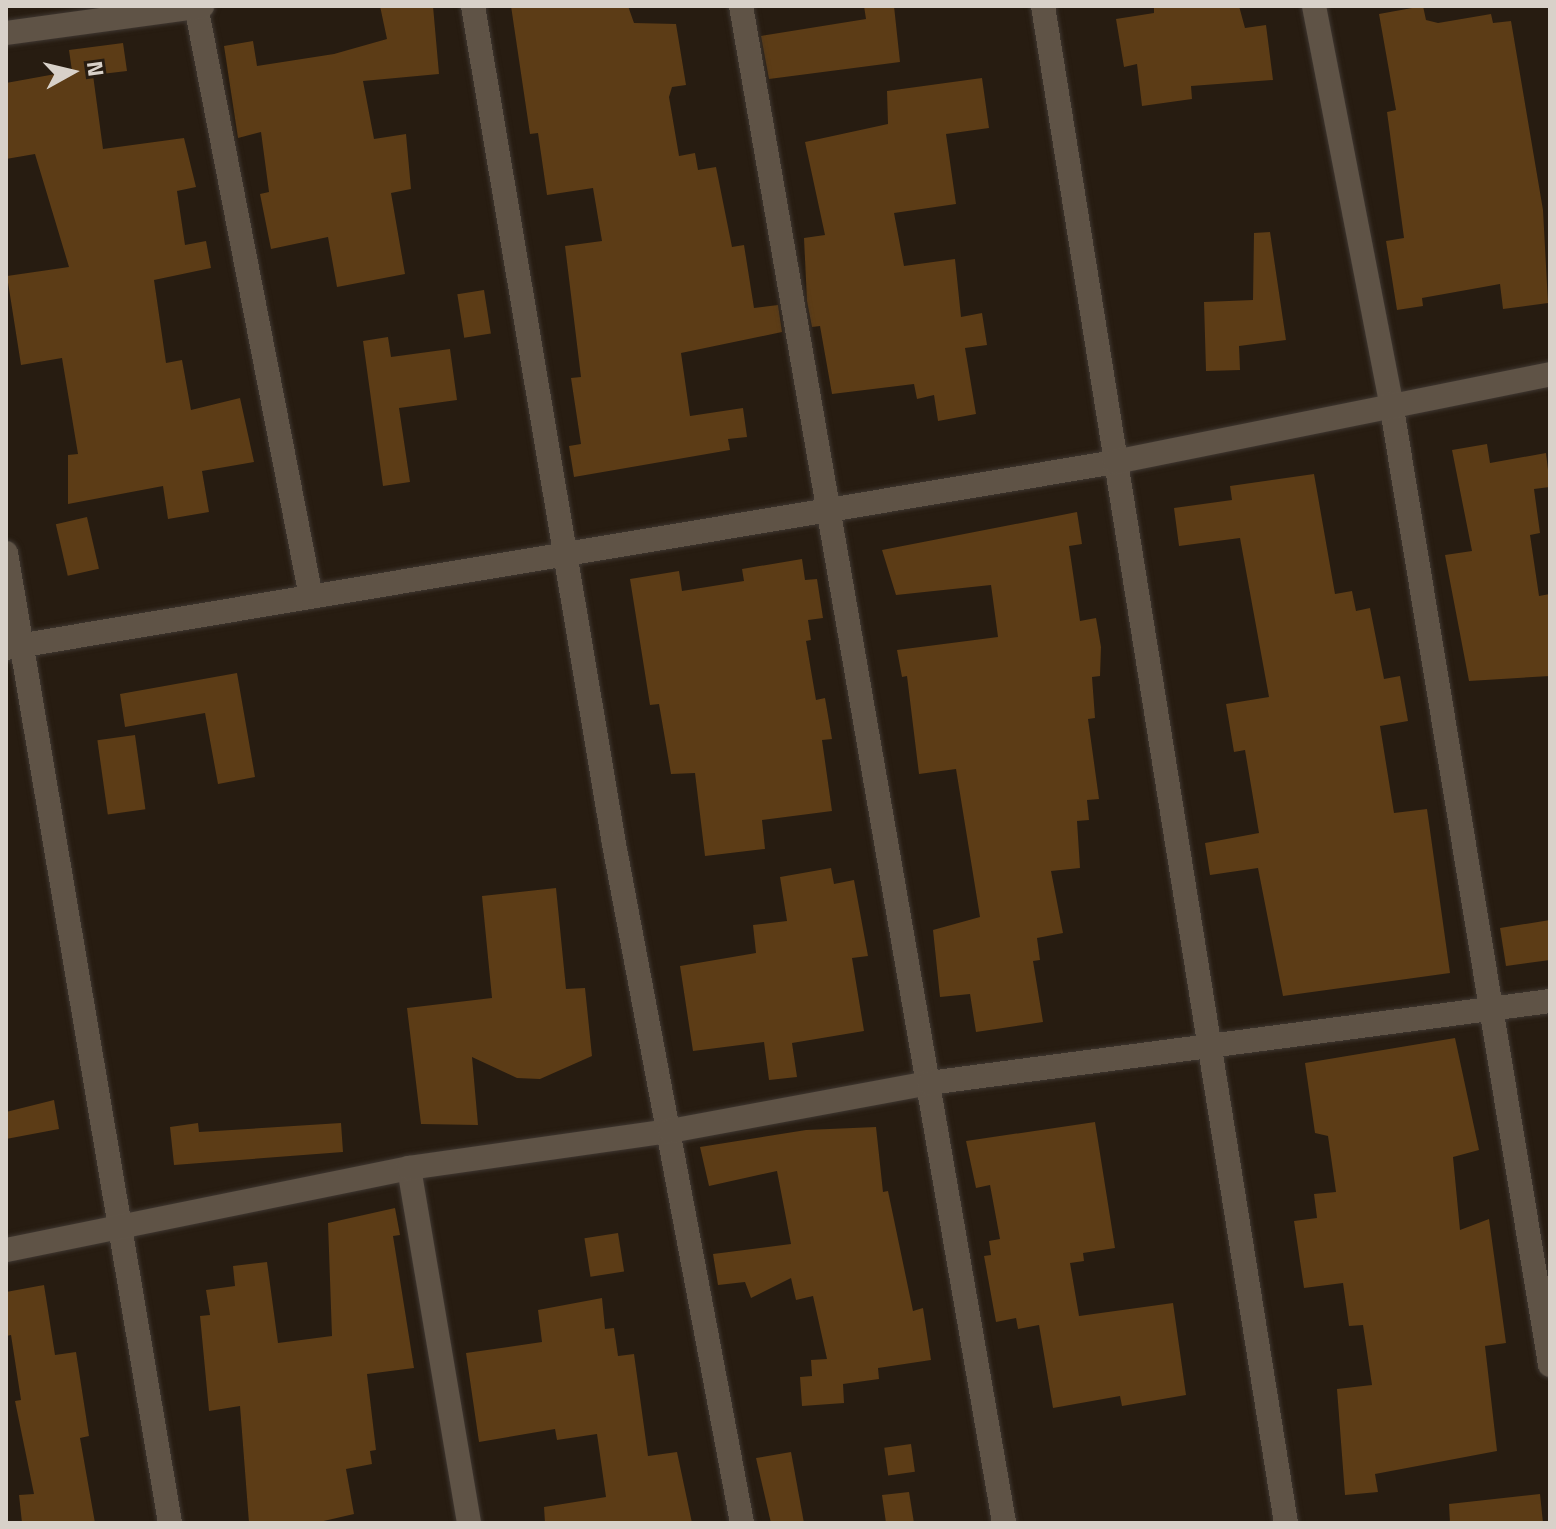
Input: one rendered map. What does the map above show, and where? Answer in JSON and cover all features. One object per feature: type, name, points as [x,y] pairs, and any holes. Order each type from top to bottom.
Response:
[{"type":"street","points":[[6,33],[198,6],[311,597]]},
{"type":"street","points":[[473,6],[565,554],[742,1523]]},
{"type":"street","points":[[741,6],[833,509],[1004,1523]]},
{"type":"street","points":[[1043,6],[1286,1523]]},
{"type":"street","points":[[1314,6],[1391,403],[1550,1365]]},
{"type":"street","points":[[14,646],[1115,462],[1391,403],[1550,374]]},
{"type":"street","points":[[6,553],[14,646],[170,1523]]},
{"type":"street","points":[[6,1250],[409,1168],[670,1131],[929,1083],[1550,1001]]},
{"type":"street","points":[[409,1168],[469,1523]]},
{"type":"building","points":[[380,6],[433,6],[439,74],[363,81],[374,139],[406,134],[411,189],[391,193],[405,274],[337,287],[328,237],[271,249],[260,194],[269,192],[261,132],[238,138],[224,46],[253,41],[257,66],[334,54],[387,39]]},
{"type":"building","points":[[511,6],[628,6],[634,23],[676,24],[686,85],[672,87],[669,97],[679,156],[695,153],[698,170],[716,167],[732,247],[744,245],[754,308],[778,305],[782,332],[681,353],[690,416],[743,408],[747,437],[728,439],[730,450],[574,477],[569,446],[581,444],[571,378],[581,377],[565,246],[602,241],[593,188],[547,195],[538,133],[530,134]]},
{"type":"building","points":[[864,6],[894,6],[900,62],[769,79],[761,36],[866,19]]},
{"type":"building","points":[[1154,6],[1239,6],[1245,28],[1266,25],[1273,80],[1191,86],[1192,99],[1142,106],[1137,64],[1124,67],[1116,19],[1154,13]]},
{"type":"building","points":[[1423,6],[1426,20],[1438,23],[1491,14],[1493,23],[1511,21],[1543,210],[1548,303],[1503,309],[1500,284],[1422,298],[1423,306],[1397,310],[1386,241],[1404,238],[1387,112],[1396,110],[1379,14]]},
{"type":"building","points":[[123,43],[127,71],[93,75],[103,149],[184,138],[196,187],[177,191],[185,245],[206,241],[211,268],[154,280],[166,363],[182,360],[191,410],[240,398],[254,462],[202,471],[209,512],[168,519],[163,486],[68,504],[68,455],[78,454],[62,358],[21,365],[7,276],[69,267],[35,154],[6,159],[6,83],[72,71],[69,50]]},
{"type":"building","points":[[982,78],[989,128],[946,134],[956,204],[894,213],[904,266],[955,259],[961,317],[982,313],[987,345],[965,348],[976,414],[938,421],[934,395],[917,399],[914,384],[832,394],[820,326],[812,327],[807,301],[804,238],[825,235],[805,142],[888,124],[887,91]]},
{"type":"building","points":[[1270,232],[1286,340],[1239,346],[1240,370],[1206,371],[1204,302],[1253,300],[1254,233]]},
{"type":"building","points":[[484,290],[491,333],[464,338],[457,294]]},
{"type":"building","points":[[388,337],[391,357],[450,349],[457,400],[399,408],[410,482],[383,486],[363,341]]},
{"type":"building","points":[[1487,444],[1490,463],[1546,453],[1550,487],[1534,489],[1540,533],[1530,535],[1539,596],[1550,594],[1550,676],[1469,681],[1445,555],[1472,551],[1452,450]]},
{"type":"building","points":[[1314,474],[1335,594],[1352,591],[1356,611],[1370,608],[1384,679],[1400,676],[1408,721],[1380,726],[1394,813],[1427,809],[1450,973],[1283,996],[1258,868],[1210,875],[1205,843],[1259,833],[1245,750],[1234,752],[1226,704],[1269,697],[1240,538],[1179,546],[1174,508],[1232,500],[1230,486]]},
{"type":"building","points":[[1077,512],[1082,544],[1069,546],[1080,621],[1096,618],[1101,647],[1100,676],[1092,677],[1095,718],[1088,719],[1099,799],[1087,800],[1089,820],[1077,821],[1080,868],[1051,871],[1063,933],[1037,938],[1040,960],[1033,961],[1043,1022],[976,1032],[970,994],[940,997],[933,930],[980,917],[956,769],[919,774],[907,676],[902,677],[897,650],[998,637],[991,585],[896,595],[882,550]]},
{"type":"building","points":[[87,517],[99,569],[68,576],[56,524]]},
{"type":"building","points":[[802,559],[805,580],[817,579],[823,618],[808,620],[811,640],[806,641],[816,700],[825,698],[832,739],[822,740],[832,811],[762,820],[765,849],[705,856],[695,773],[671,774],[659,704],[650,705],[630,579],[679,571],[682,591],[744,581],[742,569]]},
{"type":"building","points":[[237,673],[255,777],[218,784],[205,713],[125,727],[120,694]]},
{"type":"building","points":[[135,735],[145,809],[108,815],[97,740]]},
{"type":"building","points":[[831,868],[834,884],[854,880],[868,956],[852,958],[864,1031],[792,1043],[797,1077],[769,1080],[764,1042],[693,1051],[680,966],[756,953],[753,925],[787,921],[780,877]]},
{"type":"building","points":[[556,888],[566,989],[585,988],[592,1056],[540,1079],[517,1078],[472,1057],[478,1125],[421,1124],[407,1008],[492,998],[482,896]]},
{"type":"building","points":[[1550,920],[1550,960],[1506,966],[1500,928]]},
{"type":"building","points":[[1455,1038],[1479,1150],[1453,1157],[1460,1230],[1489,1219],[1506,1343],[1485,1346],[1497,1451],[1375,1474],[1378,1492],[1345,1495],[1337,1389],[1372,1385],[1363,1325],[1349,1326],[1343,1283],[1304,1288],[1294,1221],[1317,1218],[1314,1194],[1336,1192],[1328,1136],[1315,1133],[1305,1063]]},
{"type":"building","points":[[54,1100],[59,1129],[6,1139],[6,1112]]},
{"type":"building","points":[[1095,1122],[1115,1248],[1083,1253],[1084,1261],[1070,1263],[1079,1316],[1173,1303],[1186,1395],[1122,1406],[1120,1396],[1053,1408],[1039,1325],[1018,1329],[1016,1318],[996,1322],[984,1256],[991,1255],[989,1241],[1000,1239],[990,1185],[976,1188],[966,1141]]},
{"type":"building","points":[[198,1123],[199,1132],[341,1123],[343,1152],[174,1165],[170,1127]]},
{"type":"building","points":[[876,1127],[883,1192],[888,1191],[913,1311],[923,1308],[931,1360],[878,1368],[879,1379],[843,1384],[844,1403],[802,1406],[800,1377],[812,1376],[811,1360],[827,1359],[813,1296],[796,1300],[791,1278],[751,1298],[745,1282],[718,1285],[713,1254],[791,1244],[777,1171],[709,1186],[700,1147],[806,1130]]},
{"type":"building","points":[[395,1208],[400,1235],[393,1236],[414,1368],[367,1374],[376,1450],[370,1451],[372,1464],[346,1469],[354,1514],[315,1523],[249,1523],[240,1406],[209,1411],[200,1316],[210,1315],[206,1290],[235,1286],[233,1266],[267,1262],[278,1343],[332,1336],[328,1223]]},
{"type":"building","points":[[618,1233],[624,1272],[591,1277],[584,1238]]},
{"type":"building","points":[[44,1285],[55,1355],[76,1352],[89,1436],[80,1438],[95,1523],[22,1523],[19,1495],[34,1494],[15,1401],[21,1400],[11,1335],[6,1336],[6,1292]]},
{"type":"building","points":[[602,1298],[605,1329],[614,1328],[618,1356],[634,1354],[648,1456],[677,1452],[692,1523],[545,1523],[544,1507],[606,1497],[597,1434],[557,1440],[555,1429],[479,1442],[466,1353],[542,1342],[538,1310]]},
{"type":"building","points":[[911,1444],[915,1472],[888,1475],[884,1448]]},
{"type":"building","points":[[791,1452],[804,1523],[771,1523],[756,1458]]},
{"type":"building","points":[[909,1492],[914,1523],[886,1523],[882,1495]]},
{"type":"building","points":[[1540,1494],[1543,1523],[1450,1523],[1449,1504]]}]
